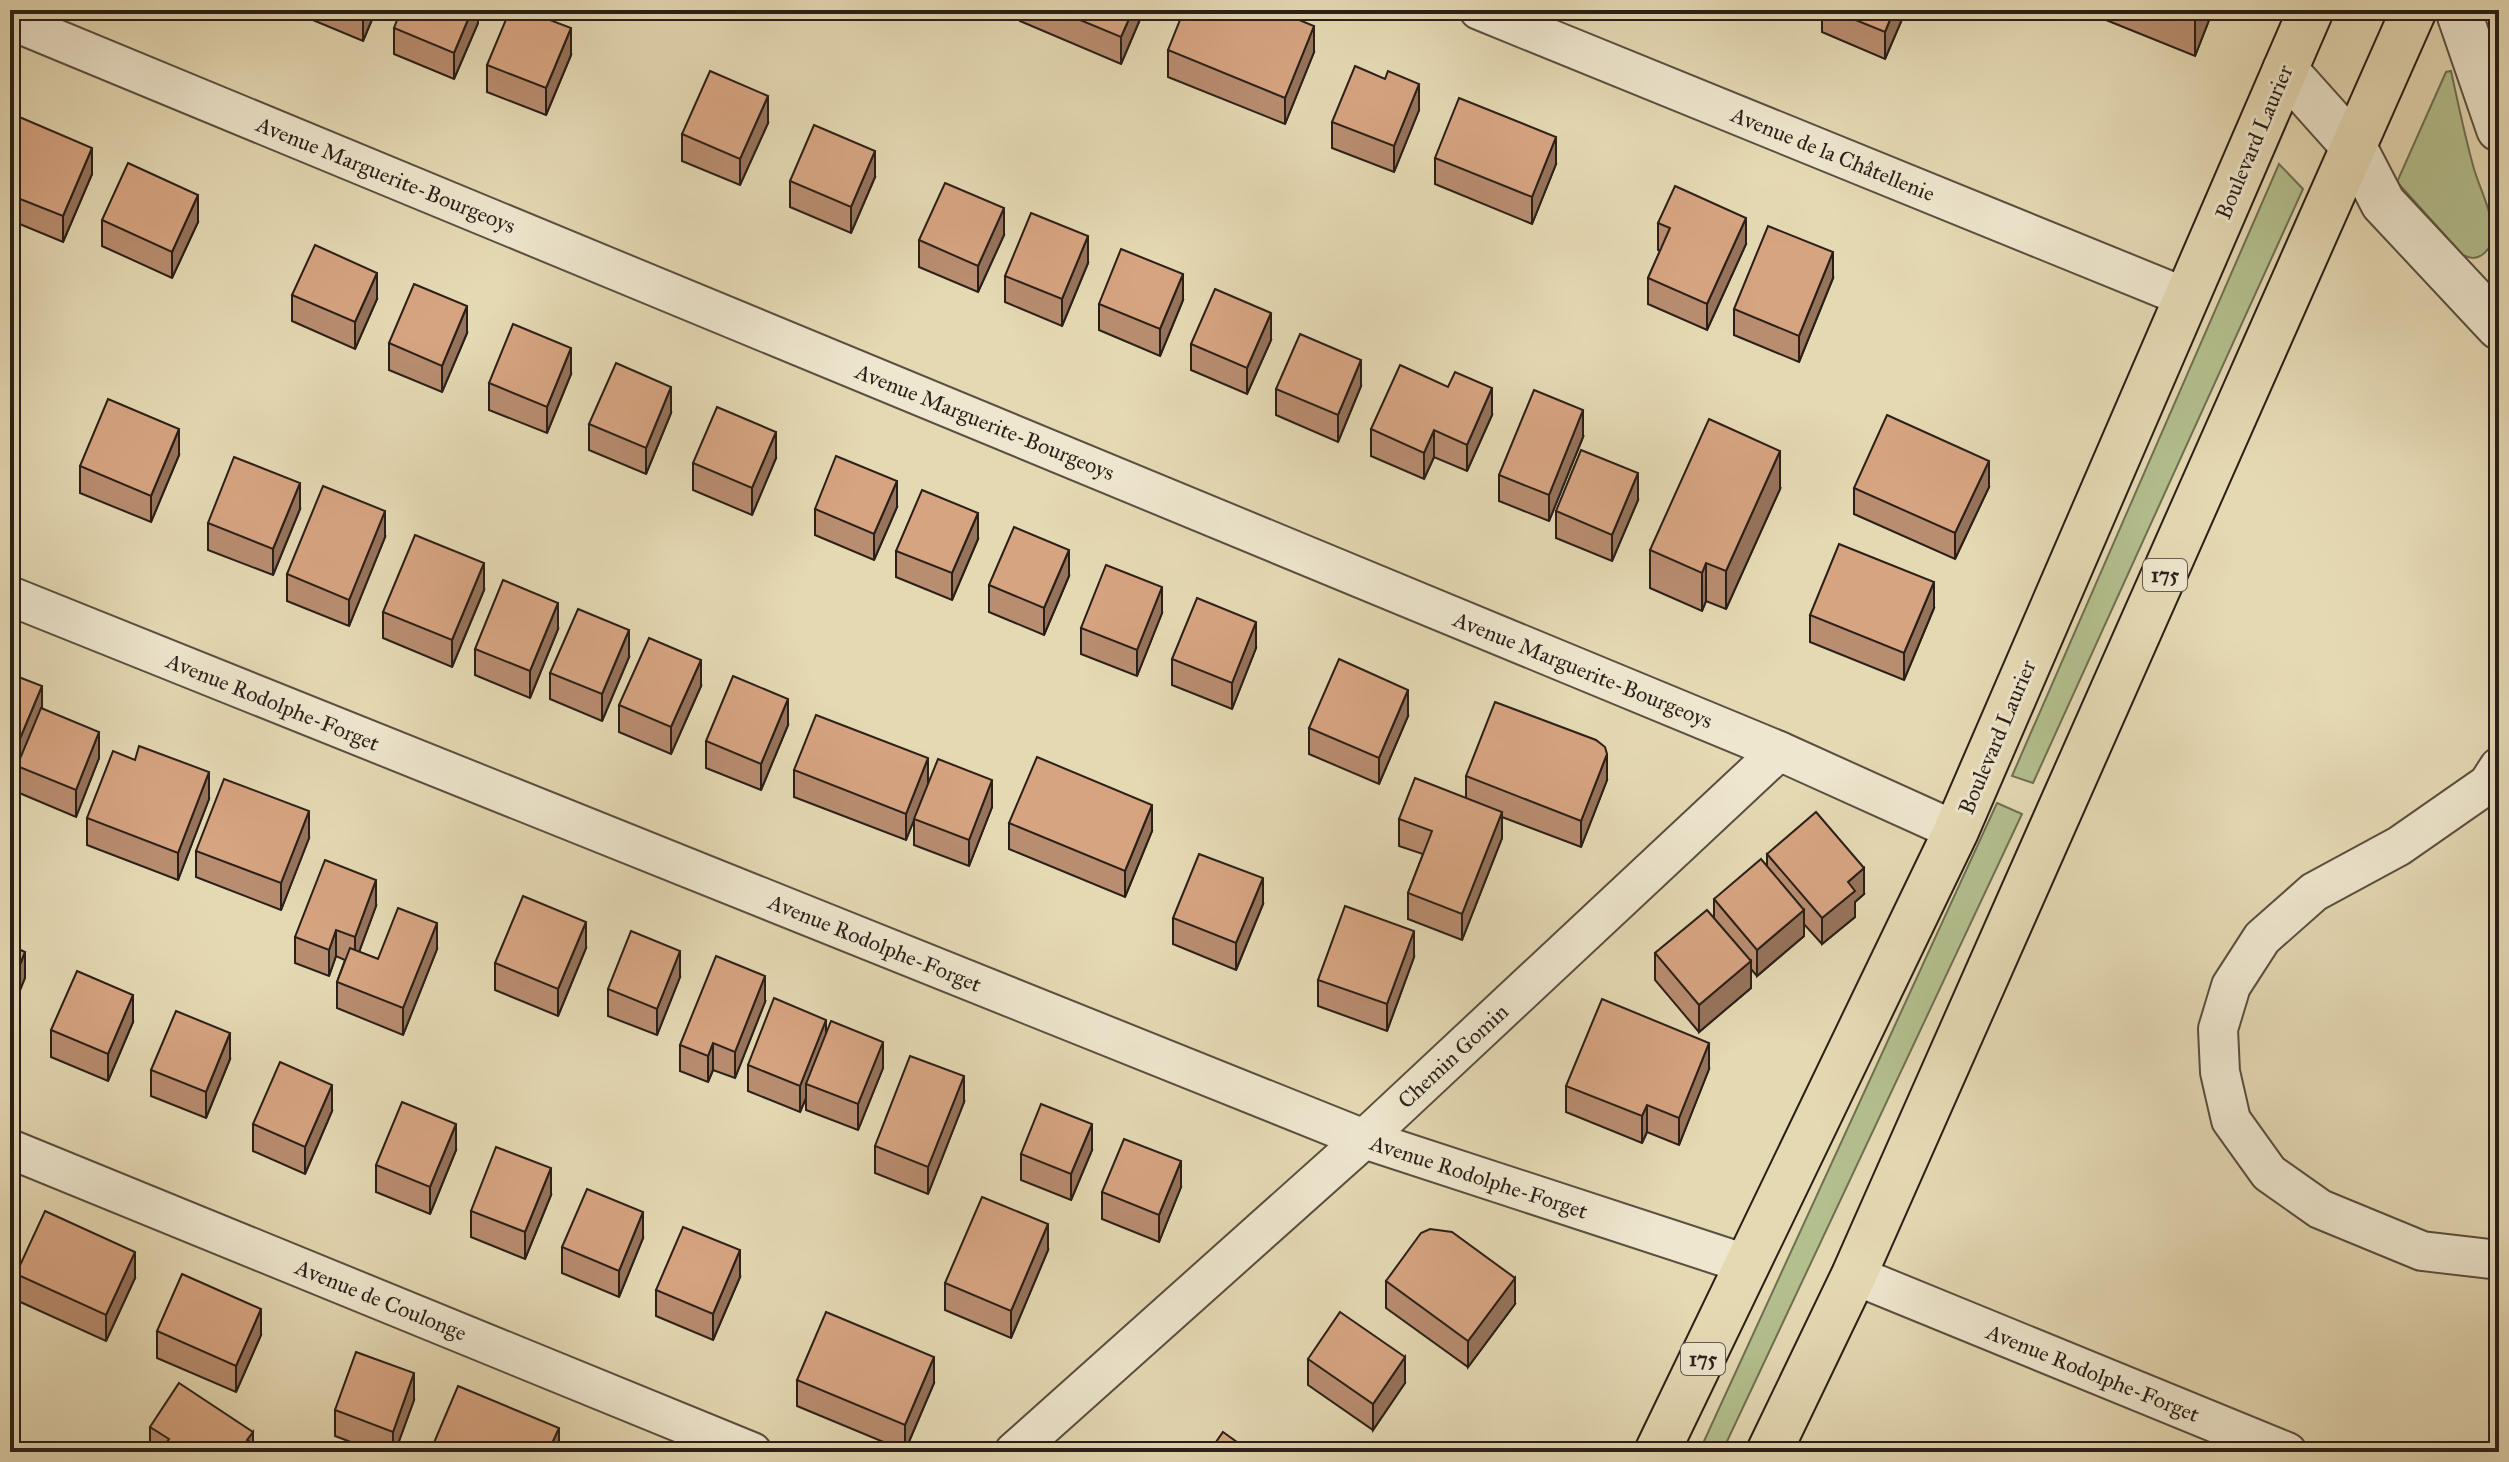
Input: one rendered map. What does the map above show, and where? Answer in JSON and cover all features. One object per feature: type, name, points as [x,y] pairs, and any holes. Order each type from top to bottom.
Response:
[{"type":"main road","name":"Boulevard Laurier","points":[[1657,1452],[1956,831],[2311,10]]},
{"type":"main road","name":"175","points":[[1769,1452],[1854,1275],[2414,10]]},
{"type":"street","name":"Avenue de la Châtellenie","points":[[1479,10],[2187,298]]},
{"type":"street","points":[[2458,10],[2499,129]]},
{"type":"street","name":"Avenue Marguerite-Bourgeoys","points":[[10,20],[1779,751],[1956,831]]},
{"type":"street","points":[[2285,70],[2354,147],[2383,203],[2499,327]]},
{"type":"street","name":"Avenue Rodolphe-Forget","points":[[10,596],[1364,1139],[1749,1265]]},
{"type":"street","name":"Chemin Gomin","points":[[1014,1452],[1364,1139],[1779,751]]},
{"type":"street","points":[[2499,767],[2488,784],[2399,846],[2314,892],[2262,938],[2231,986],[2218,1029],[2220,1072],[2231,1120],[2269,1173],[2320,1209],[2422,1251],[2499,1260]]},
{"type":"street","name":"Avenue de Coulonge","points":[[10,1149],[752,1452]]},
{"type":"street","name":"Avenue Rodolphe-Forget","points":[[1854,1275],[2287,1452]]},
{"type":"green space","points":[[2451,71],[2476,177],[2493,230],[2489,248],[2474,258],[2462,254],[2397,182],[2446,72]]},
{"type":"green space","points":[[2279,164],[2303,189],[2033,783],[2012,776]]},
{"type":"green space","points":[[1997,803],[2022,814],[1722,1452],[1699,1452]]},
{"type":"building","points":[[401,10],[472,10],[454,53],[394,28]]},
{"type":"building","points":[[510,10],[524,10],[571,28],[546,88],[487,65]]},
{"type":"building","points":[[1056,10],[1133,10],[1121,37]]},
{"type":"building","points":[[1184,10],[1275,10],[1314,26],[1285,98],[1168,50]]},
{"type":"building","points":[[1831,10],[1894,10],[1885,32]]},
{"type":"building","points":[[2176,10],[2198,10],[2195,18]]},
{"type":"building","points":[[1355,66],[1385,79],[1388,71],[1419,84],[1394,146],[1332,122]]},
{"type":"building","points":[[710,71],[768,96],[740,159],[682,134]]},
{"type":"building","points":[[1459,98],[1556,137],[1532,197],[1435,158]]},
{"type":"building","points":[[10,113],[92,148],[63,216],[10,195]]},
{"type":"building","points":[[814,125],[875,151],[851,207],[790,181]]},
{"type":"building","points":[[128,163],[198,195],[172,252],[102,220]]},
{"type":"building","points":[[945,183],[1004,208],[978,266],[919,240]]},
{"type":"building","points":[[1675,186],[1746,218],[1707,304],[1648,278],[1670,228],[1658,223]]},
{"type":"building","points":[[1031,213],[1088,236],[1062,299],[1005,276]]},
{"type":"building","points":[[1768,226],[1833,252],[1799,336],[1734,309]]},
{"type":"building","points":[[315,245],[377,273],[355,322],[292,295]]},
{"type":"building","points":[[1121,249],[1183,274],[1160,329],[1099,304]]},
{"type":"building","points":[[414,284],[467,306],[442,366],[389,343]]},
{"type":"building","points":[[1215,289],[1271,313],[1247,368],[1191,344]]},
{"type":"building","points":[[513,324],[571,348],[547,407],[489,383]]},
{"type":"building","points":[[1300,334],[1361,360],[1338,415],[1276,389]]},
{"type":"building","points":[[616,363],[671,387],[646,448],[589,424]]},
{"type":"building","points":[[1400,365],[1448,387],[1455,372],[1492,388],[1467,445],[1434,430],[1424,453],[1371,429]]},
{"type":"building","points":[[10,378],[16,381],[10,396]]},
{"type":"building","points":[[1534,390],[1583,410],[1549,495],[1499,475]]},
{"type":"building","points":[[108,399],[179,429],[151,496],[80,466]]},
{"type":"building","points":[[717,407],[776,432],[752,488],[693,463]]},
{"type":"building","points":[[1887,415],[1989,461],[1955,533],[1854,488]]},
{"type":"building","points":[[1709,419],[1780,451],[1726,571],[1706,563],[1702,573],[1650,550]]},
{"type":"building","points":[[1581,450],[1638,473],[1612,535],[1556,511]]},
{"type":"building","points":[[836,456],[897,481],[874,534],[815,509]]},
{"type":"building","points":[[234,457],[300,483],[273,549],[208,523]]},
{"type":"building","points":[[323,486],[385,511],[349,600],[287,574]]},
{"type":"building","points":[[922,490],[978,513],[952,573],[896,551]]},
{"type":"building","points":[[1014,527],[1069,550],[1044,608],[989,585]]},
{"type":"building","points":[[415,535],[484,563],[452,640],[383,612]]},
{"type":"building","points":[[1839,544],[1934,582],[1904,653],[1810,615]]},
{"type":"building","points":[[1106,565],[1162,587],[1137,650],[1081,628]]},
{"type":"building","points":[[503,580],[558,603],[530,671],[475,649]]},
{"type":"building","points":[[1197,598],[1256,622],[1232,683],[1172,659]]},
{"type":"building","points":[[578,609],[629,630],[602,694],[550,673]]},
{"type":"building","points":[[649,638],[701,660],[671,727],[619,705]]},
{"type":"building","points":[[1339,659],[1408,690],[1379,758],[1309,728]]},
{"type":"building","points":[[11,674],[42,686],[11,760],[10,678]]},
{"type":"building","points":[[733,676],[788,699],[761,764],[706,741]]},
{"type":"building","points":[[1495,702],[1596,740],[1605,747],[1607,754],[1581,821],[1466,776]]},
{"type":"building","points":[[41,708],[99,732],[76,790],[17,766]]},
{"type":"building","points":[[816,715],[928,758],[906,814],[794,770]]},
{"type":"building","points":[[139,746],[209,772],[178,853],[87,818],[113,751],[135,760]]},
{"type":"building","points":[[1037,757],[1152,805],[1125,871],[1009,823]]},
{"type":"building","points":[[938,759],[992,780],[969,840],[914,819]]},
{"type":"building","points":[[1415,778],[1502,812],[1462,914],[1408,893],[1432,831],[1399,819]]},
{"type":"building","points":[[224,779],[309,811],[281,883],[196,851]]},
{"type":"building","points":[[1816,812],[1864,868],[1848,882],[1855,891],[1822,918],[1767,854]]},
{"type":"building","points":[[1199,854],[1263,878],[1236,943],[1173,918]]},
{"type":"building","points":[[1761,859],[1804,910],[1757,950],[1714,899]]},
{"type":"building","points":[[325,860],[376,880],[355,937],[336,930],[329,950],[295,937]]},
{"type":"building","points":[[523,896],[586,922],[558,989],[495,963]]},
{"type":"building","points":[[1345,906],[1414,931],[1387,1004],[1318,980]]},
{"type":"building","points":[[398,908],[437,923],[403,1008],[337,982],[350,948],[378,959]]},
{"type":"building","points":[[1707,910],[1751,961],[1699,1005],[1655,953]]},
{"type":"building","points":[[631,931],[680,951],[657,1009],[608,989]]},
{"type":"building","points":[[10,945],[25,952],[10,989]]},
{"type":"building","points":[[716,956],[765,976],[735,1052],[713,1043],[708,1056],[680,1045]]},
{"type":"building","points":[[77,971],[133,995],[108,1054],[51,1030]]},
{"type":"building","points":[[774,998],[826,1020],[800,1086],[748,1065]]},
{"type":"building","points":[[1602,999],[1709,1043],[1679,1118],[1647,1105],[1642,1116],[1566,1086]]},
{"type":"building","points":[[176,1011],[230,1033],[206,1092],[151,1070]]},
{"type":"building","points":[[831,1021],[883,1042],[858,1104],[806,1084]]},
{"type":"building","points":[[910,1056],[964,1076],[928,1167],[875,1146]]},
{"type":"building","points":[[280,1062],[332,1085],[305,1147],[253,1124]]},
{"type":"building","points":[[402,1102],[456,1124],[430,1187],[376,1165]]},
{"type":"building","points":[[1041,1104],[1092,1124],[1071,1174],[1021,1154]]},
{"type":"building","points":[[1124,1139],[1181,1161],[1159,1215],[1102,1192]]},
{"type":"building","points":[[496,1147],[551,1168],[525,1232],[471,1211]]},
{"type":"building","points":[[587,1189],[643,1212],[619,1271],[562,1247]]},
{"type":"building","points":[[982,1197],[1048,1224],[1011,1311],[945,1283]]},
{"type":"building","points":[[45,1211],[135,1252],[106,1315],[16,1274]]},
{"type":"building","points":[[683,1227],[740,1250],[713,1314],[656,1290]]},
{"type":"building","points":[[1430,1229],[1452,1232],[1515,1278],[1468,1341],[1386,1281],[1421,1233]]},
{"type":"building","points":[[182,1274],[261,1309],[236,1366],[157,1331]]},
{"type":"building","points":[[826,1312],[934,1357],[905,1425],[797,1380]]},
{"type":"building","points":[[1340,1312],[1405,1357],[1373,1404],[1308,1359]]},
{"type":"building","points":[[356,1352],[414,1373],[393,1432],[335,1410]]},
{"type":"building","points":[[179,1383],[253,1432],[247,1440],[253,1444],[247,1452],[160,1452],[169,1439],[150,1427]]},
{"type":"building","points":[[458,1386],[559,1428],[548,1452],[430,1452]]},
{"type":"building","points":[[1223,1432],[1251,1452],[1209,1452]]}]
